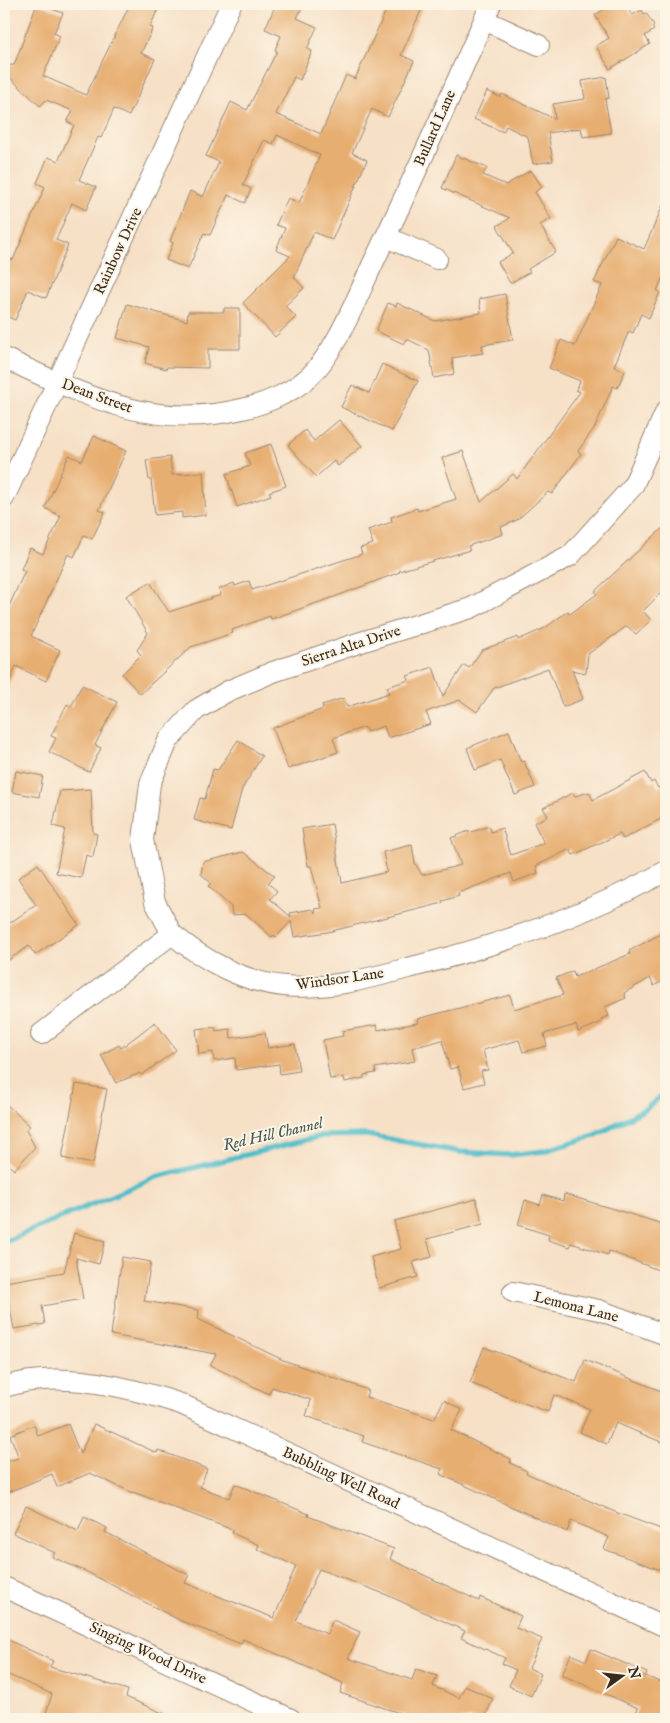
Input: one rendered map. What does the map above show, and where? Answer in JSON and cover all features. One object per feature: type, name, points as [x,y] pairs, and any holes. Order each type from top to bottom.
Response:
[{"type":"street","name":"Rainbow Drive","points":[[4,498],[231,4]]},
{"type":"street","name":"Bullard Lane","points":[[254,406],[283,395],[309,376],[332,346],[386,237],[488,12],[539,45]]},
{"type":"street","points":[[386,237],[437,259]]},
{"type":"street","name":"Dean Street","points":[[4,358],[110,404],[167,416],[213,416],[254,406]]},
{"type":"street","name":"Sierra Alta Drive","points":[[172,934],[155,902],[143,840],[144,830],[150,784],[168,741],[196,710],[228,690],[273,672],[471,608],[570,556],[633,486],[666,411]]},
{"type":"street","name":"Windsor Lane","points":[[172,934],[208,960],[247,978],[284,986],[315,986],[353,981],[466,954],[523,935],[598,905],[666,871]]},
{"type":"street","points":[[41,1034],[172,934]]},
{"type":"street","name":"Lemona Lane","points":[[513,1292],[599,1310],[666,1335]]},
{"type":"street","name":"Bubbling Well Road","points":[[4,1387],[40,1381],[106,1384],[142,1391],[181,1404],[666,1627]]},
{"type":"street","name":"Singing Wood Drive","points":[[4,1587],[291,1719]]},
{"type":"building","points":[[37,4],[63,13],[54,33],[60,36],[43,76],[86,95],[130,4],[160,4],[150,27],[153,28],[141,53],[155,59],[129,116],[114,109],[101,138],[98,137],[79,180],[96,187],[86,210],[72,203],[56,240],[68,245],[46,298],[28,290],[15,320],[4,315],[4,256],[13,260],[45,187],[37,183],[48,157],[58,161],[74,125],[67,122],[73,111],[46,100],[40,106],[4,72],[4,66],[14,65]]},
{"type":"building","points":[[276,4],[304,4],[297,18],[317,27],[307,49],[312,51],[300,80],[294,77],[276,114],[321,134],[346,75],[355,79],[389,4],[424,4],[401,55],[414,61],[388,117],[372,109],[352,153],[367,160],[332,240],[314,232],[294,277],[304,288],[285,306],[296,317],[275,337],[243,303],[290,256],[276,250],[285,228],[276,225],[288,198],[299,203],[320,155],[277,135],[273,144],[264,140],[243,185],[251,189],[245,203],[228,195],[210,235],[204,233],[188,269],[166,260],[173,243],[170,241],[190,191],[203,197],[219,162],[206,156],[231,102],[247,110],[277,51],[275,50],[281,36],[265,29]]},
{"type":"building","points":[[613,4],[625,4],[632,15],[642,10],[654,25],[652,27],[654,30],[645,36],[650,44],[610,69],[596,46],[609,38],[595,15]]},
{"type":"building","points":[[606,77],[609,98],[605,99],[611,133],[583,137],[581,128],[548,133],[553,161],[533,164],[528,137],[506,126],[503,132],[474,119],[487,91],[500,97],[502,94],[555,119],[553,104],[585,99],[582,81]]},
{"type":"building","points":[[456,155],[487,168],[483,175],[506,185],[531,170],[542,187],[535,192],[551,219],[540,225],[556,252],[528,269],[530,272],[510,283],[498,262],[513,253],[497,226],[510,218],[442,188]]},
{"type":"building","points":[[666,198],[666,269],[657,291],[660,292],[649,318],[641,314],[633,333],[629,331],[614,366],[625,371],[617,388],[613,386],[595,427],[578,451],[581,454],[552,494],[548,492],[517,520],[501,527],[503,534],[468,546],[470,550],[399,571],[334,597],[271,619],[270,616],[232,630],[233,633],[191,647],[140,694],[122,674],[141,655],[137,650],[148,633],[126,596],[150,582],[169,612],[221,595],[219,589],[234,583],[235,586],[249,581],[252,590],[362,554],[360,548],[373,544],[368,530],[392,522],[391,517],[417,508],[418,511],[456,499],[442,458],[463,451],[481,502],[513,474],[517,479],[580,392],[576,390],[580,381],[549,368],[561,340],[575,346],[602,285],[594,282],[616,236],[644,249]]},
{"type":"building","points":[[505,294],[513,340],[482,345],[483,353],[452,358],[454,374],[434,378],[429,350],[407,339],[404,344],[376,331],[388,303],[396,306],[397,303],[435,321],[481,313],[479,299]]},
{"type":"building","points":[[127,304],[187,321],[188,312],[224,312],[224,308],[240,308],[240,349],[208,349],[208,368],[167,367],[166,369],[145,363],[149,347],[117,338]]},
{"type":"building","points":[[382,364],[418,381],[392,431],[341,407],[352,385],[369,393]]},
{"type":"building","points":[[339,420],[362,446],[338,466],[334,461],[316,477],[288,445],[305,430],[314,441]]},
{"type":"building","points":[[94,436],[126,451],[99,510],[105,512],[92,539],[84,535],[74,557],[68,554],[31,636],[60,650],[46,681],[16,666],[4,694],[4,617],[25,571],[21,569],[30,548],[43,554],[61,516],[45,508],[69,455],[82,461]]},
{"type":"building","points":[[271,444],[286,486],[269,492],[271,495],[237,507],[226,474],[250,466],[245,453]]},
{"type":"building","points":[[170,457],[172,475],[203,472],[206,515],[182,518],[182,512],[155,515],[151,480],[149,480],[146,460]]},
{"type":"building","points":[[666,525],[666,588],[643,611],[651,620],[636,634],[627,626],[588,654],[586,673],[572,670],[583,699],[563,707],[548,668],[494,688],[477,712],[460,700],[426,712],[431,724],[388,738],[384,726],[367,732],[365,727],[333,738],[338,752],[288,769],[273,728],[323,709],[322,705],[344,698],[347,707],[389,693],[387,687],[409,680],[407,676],[433,667],[443,696],[464,665],[469,668],[482,650],[518,637],[518,640],[545,628],[568,611],[570,614],[597,594],[595,591]]},
{"type":"building","points":[[82,685],[117,702],[95,745],[101,748],[89,772],[49,752],[56,738],[51,736],[67,704],[71,707]]},
{"type":"building","points":[[509,731],[521,762],[524,761],[535,787],[515,795],[500,760],[475,770],[467,748]]},
{"type":"building","points":[[238,740],[262,756],[242,789],[231,830],[194,820],[200,798],[205,799],[213,769],[218,770]]},
{"type":"building","points":[[16,771],[43,776],[39,797],[12,792]]},
{"type":"building","points":[[645,772],[651,783],[654,781],[658,788],[666,783],[666,816],[623,839],[620,834],[573,855],[570,849],[536,866],[538,873],[514,882],[511,873],[458,893],[459,896],[442,901],[443,903],[328,932],[294,937],[291,921],[276,937],[274,935],[272,937],[246,914],[232,915],[231,907],[208,886],[211,883],[201,874],[203,862],[243,852],[275,876],[268,883],[277,891],[270,899],[291,917],[290,913],[312,909],[316,913],[315,909],[322,908],[311,866],[308,866],[302,829],[332,824],[342,883],[387,872],[383,852],[412,845],[415,863],[422,875],[461,865],[451,838],[469,831],[469,833],[489,826],[491,832],[502,828],[511,855],[544,843],[534,823],[548,816],[543,808],[573,793],[575,796],[589,792],[593,800]]},
{"type":"building","points":[[91,789],[93,833],[97,834],[93,857],[86,855],[81,878],[56,873],[65,829],[53,826],[60,791]]},
{"type":"building","points":[[38,864],[79,925],[35,955],[29,946],[4,963],[4,927],[36,905],[18,878]]},
{"type":"building","points":[[666,931],[666,979],[654,986],[650,978],[624,993],[626,998],[605,1007],[609,1016],[601,1019],[602,1022],[578,1032],[576,1025],[544,1034],[547,1046],[523,1052],[519,1040],[483,1050],[488,1070],[481,1071],[484,1083],[464,1088],[458,1067],[450,1069],[442,1040],[412,1048],[415,1061],[375,1068],[376,1073],[364,1075],[364,1078],[345,1082],[344,1077],[330,1079],[323,1040],[343,1036],[342,1031],[377,1025],[378,1030],[418,1023],[417,1019],[510,995],[514,1009],[563,995],[556,978],[573,971],[575,977],[630,954],[629,951]]},
{"type":"building","points":[[155,1022],[176,1050],[142,1075],[140,1073],[116,1083],[101,1055],[119,1045],[121,1048]]},
{"type":"building","points":[[215,1027],[216,1031],[230,1029],[231,1038],[265,1033],[268,1048],[295,1044],[299,1071],[280,1074],[279,1064],[236,1070],[235,1058],[214,1061],[213,1052],[199,1054],[196,1029]]},
{"type":"building","points":[[76,1084],[107,1089],[93,1164],[62,1158]]},
{"type":"building","points":[[4,1102],[30,1126],[26,1130],[35,1147],[14,1170],[4,1160]]},
{"type":"building","points":[[564,1194],[666,1225],[666,1273],[609,1251],[608,1255],[571,1243],[570,1247],[548,1240],[549,1235],[518,1225],[525,1200],[540,1205],[543,1195],[563,1201]]},
{"type":"building","points":[[476,1199],[483,1224],[427,1239],[432,1257],[413,1262],[418,1277],[379,1288],[371,1257],[401,1249],[394,1221]]},
{"type":"building","points":[[74,1233],[105,1241],[99,1264],[76,1258],[83,1299],[42,1306],[45,1324],[14,1329],[5,1282],[64,1272]]},
{"type":"building","points":[[122,1257],[151,1262],[144,1301],[199,1310],[198,1319],[283,1360],[368,1390],[366,1397],[434,1419],[444,1400],[462,1410],[451,1430],[511,1459],[510,1463],[527,1471],[526,1473],[615,1512],[666,1531],[666,1572],[604,1549],[609,1537],[571,1521],[567,1532],[440,1474],[442,1469],[362,1442],[364,1436],[306,1416],[311,1400],[272,1387],[269,1394],[210,1365],[216,1354],[111,1335]]},
{"type":"building","points":[[484,1347],[576,1382],[585,1360],[666,1393],[666,1444],[616,1423],[607,1444],[580,1432],[590,1409],[554,1395],[548,1412],[470,1383]]},
{"type":"building","points":[[68,1424],[80,1454],[94,1424],[157,1453],[158,1450],[207,1469],[200,1487],[229,1498],[235,1484],[309,1514],[308,1516],[394,1549],[390,1559],[479,1601],[480,1597],[521,1616],[516,1628],[542,1639],[529,1668],[541,1674],[531,1696],[509,1686],[516,1670],[502,1664],[505,1658],[461,1638],[465,1631],[387,1595],[319,1569],[296,1621],[327,1634],[333,1620],[360,1632],[348,1658],[412,1680],[416,1669],[437,1676],[433,1686],[459,1698],[465,1686],[493,1699],[484,1719],[417,1719],[340,1693],[343,1683],[243,1639],[241,1644],[181,1621],[87,1572],[52,1557],[55,1553],[13,1533],[26,1506],[78,1531],[84,1517],[107,1528],[105,1532],[189,1575],[185,1583],[274,1618],[296,1566],[257,1549],[259,1545],[232,1533],[233,1530],[133,1493],[90,1473],[57,1487],[52,1474],[4,1494],[4,1462],[19,1458],[10,1435],[34,1425],[38,1436]]},
{"type":"building","points":[[4,1638],[53,1661],[50,1667],[128,1690],[126,1697],[176,1719],[56,1719],[45,1716],[52,1694],[4,1673]]},
{"type":"building","points":[[591,1649],[647,1673],[645,1676],[666,1684],[666,1719],[633,1719],[638,1708],[562,1675],[571,1654],[586,1661]]},
{"type":"waterway","name":"Red Hill Channel","points":[[4,1242],[156,1177],[322,1136],[367,1135],[460,1152],[510,1155],[544,1151],[596,1135],[647,1108],[666,1092]]}]
